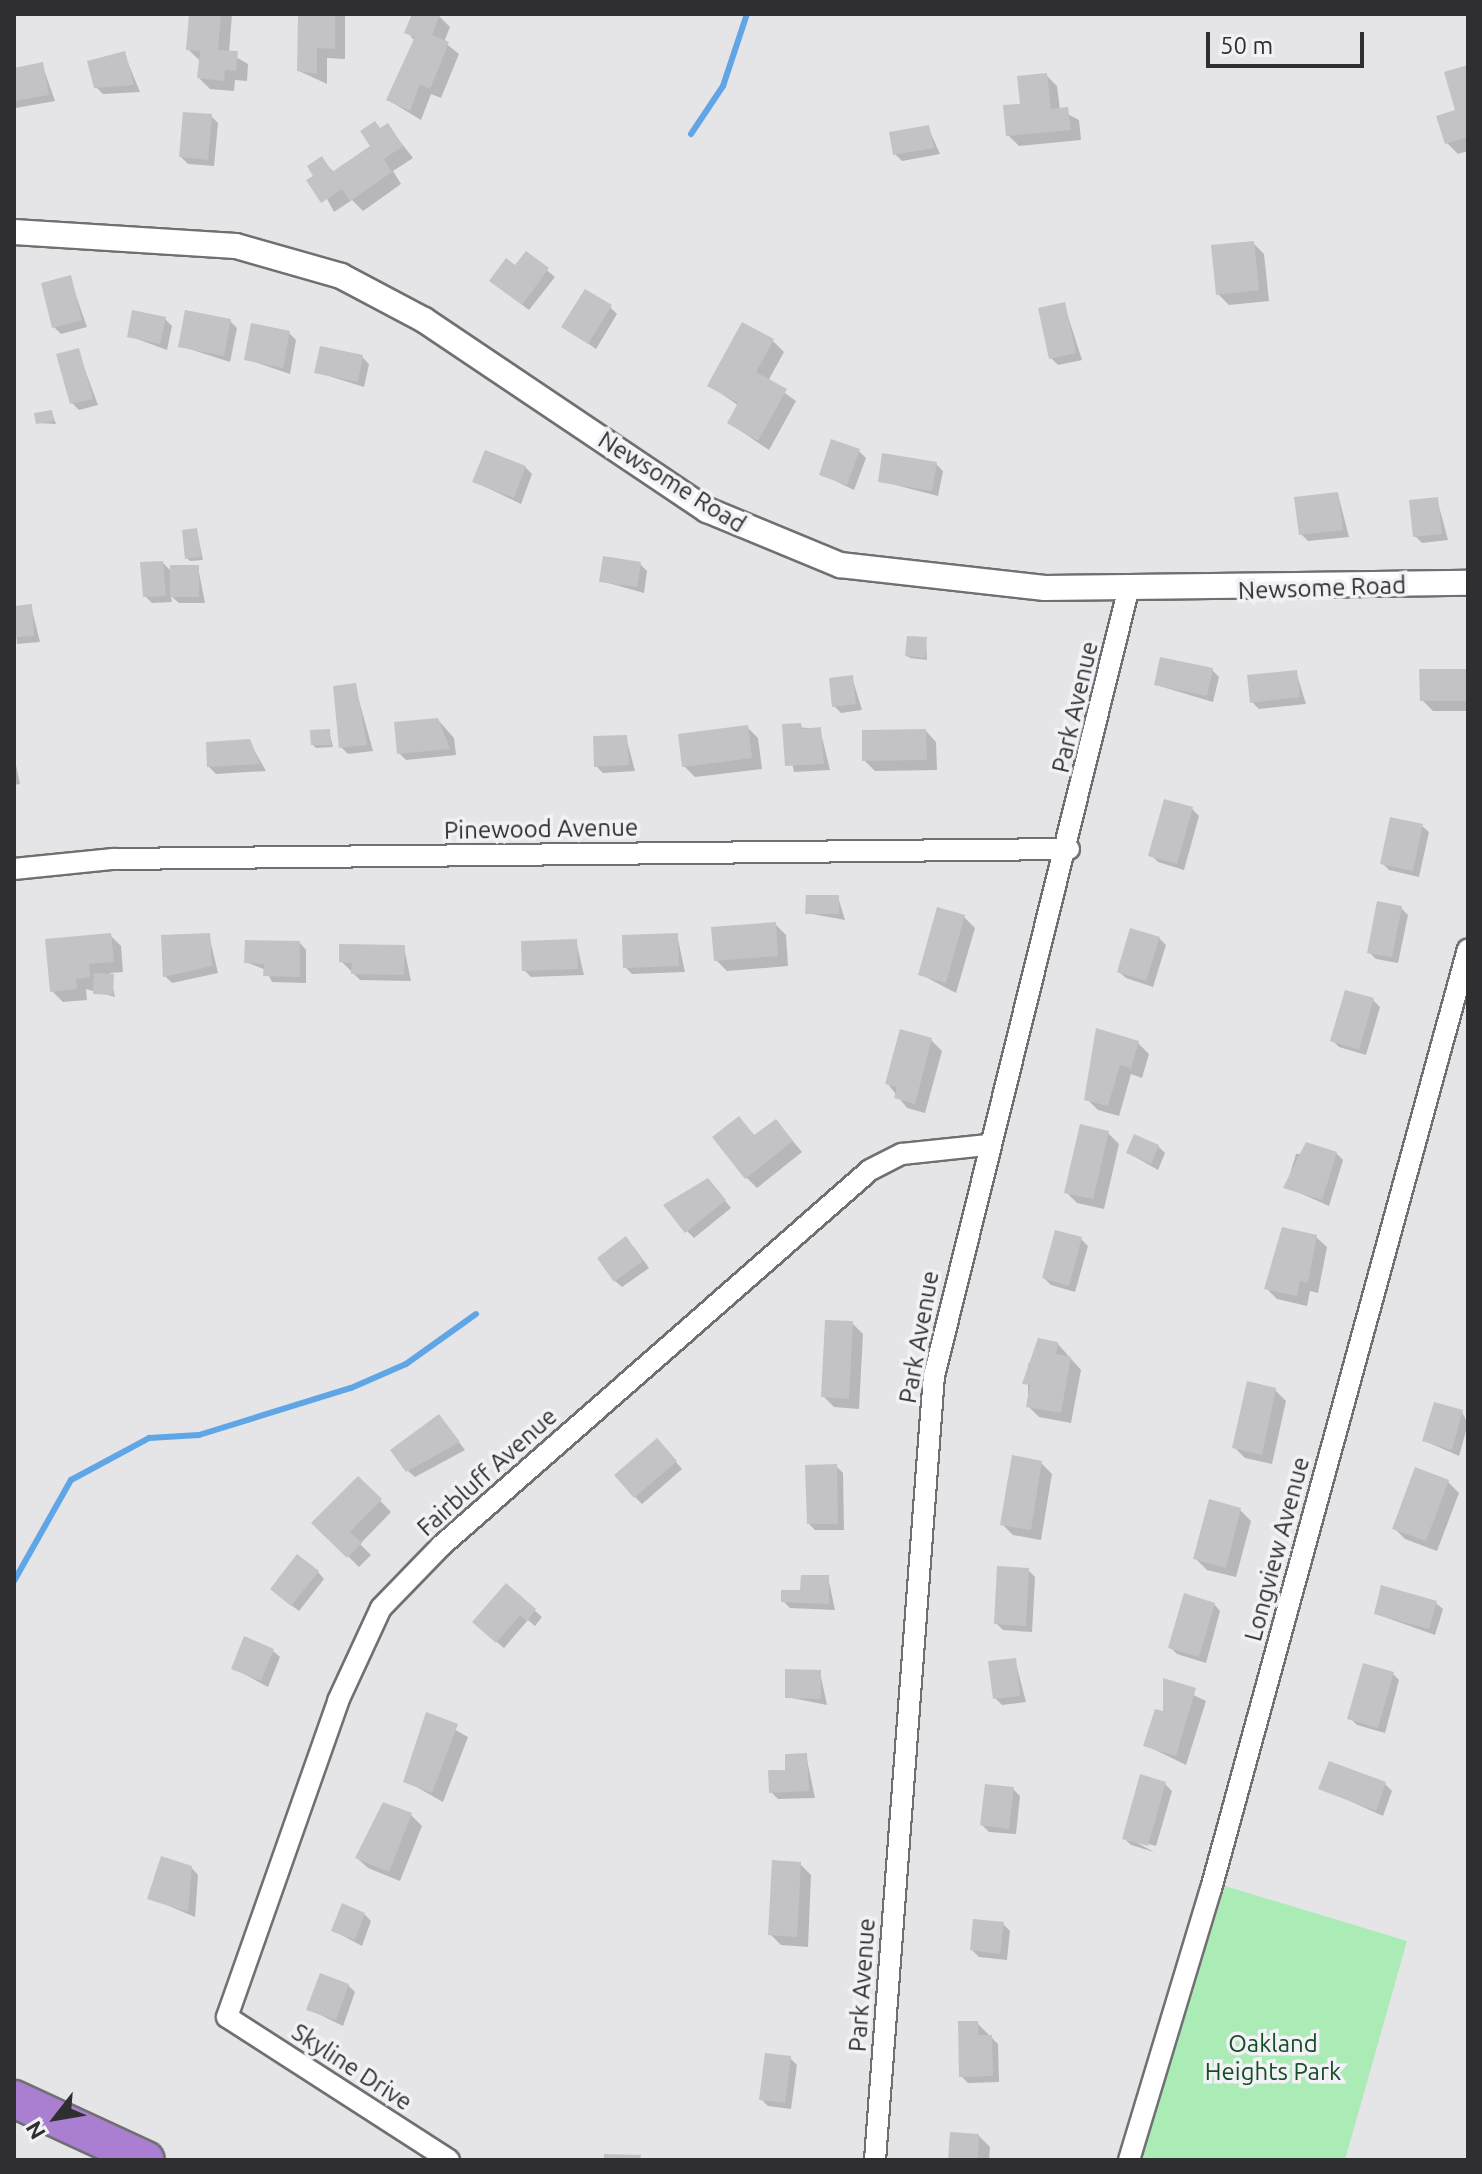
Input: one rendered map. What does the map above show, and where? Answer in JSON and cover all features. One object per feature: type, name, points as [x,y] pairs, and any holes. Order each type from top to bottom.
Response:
[{"type":"highway","points":[[14,2099],[146,2160]]},
{"type":"street","name":"Newsome Road","points":[[14,232],[236,246],[341,276],[424,320],[707,510],[793,550],[878,573],[954,583],[1128,591],[1468,583]]},
{"type":"street","name":"Park Avenue","points":[[875,2160],[934,1376],[986,1145],[1069,849],[1128,591]]},
{"type":"street","name":"Pinewood Avenue","points":[[14,869],[113,859],[1069,849]]},
{"type":"street","name":"Longview Avenue","points":[[1129,2160],[1211,1889],[1468,949]]},
{"type":"street","name":"Fairbluff Avenue","points":[[227,2017],[338,1701],[381,1608],[441,1546],[870,1170],[902,1154],[986,1145]]},
{"type":"street","name":"Skyline Drive","points":[[227,2017],[449,2160]]},
{"type":"green space","name":"Oakland Heights Park","points":[[1225,1886],[1407,1941],[1345,2160],[1141,2160]]},
{"type":"building","points":[[189,14],[221,14],[218,50],[238,51],[236,71],[225,70],[224,81],[197,78],[200,51],[186,50]]},
{"type":"building","points":[[298,14],[335,14],[335,49],[317,48],[317,74],[297,71]]},
{"type":"building","points":[[412,14],[440,14],[432,35],[449,42],[430,89],[420,84],[410,111],[386,100],[415,37],[404,33]]},
{"type":"building","points":[[125,51],[134,85],[94,88],[87,61]]},
{"type":"building","points":[[43,62],[49,95],[14,101],[14,68]]},
{"type":"building","points":[[1468,65],[1468,137],[1445,144],[1436,116],[1455,110],[1444,72]]},
{"type":"building","points":[[1047,73],[1051,109],[1068,107],[1071,130],[1006,136],[1003,105],[1020,104],[1017,76]]},
{"type":"building","points":[[183,112],[212,114],[208,160],[179,157]]},
{"type":"building","points":[[375,121],[380,128],[388,123],[403,146],[384,159],[392,172],[350,201],[342,189],[321,203],[306,180],[313,176],[307,166],[322,156],[332,172],[370,146],[360,131]]},
{"type":"building","points":[[929,125],[934,148],[893,155],[889,132]]},
{"type":"building","points":[[1254,241],[1259,290],[1216,295],[1211,245]]},
{"type":"building","points":[[526,251],[549,268],[522,305],[489,281],[506,258],[515,265]]},
{"type":"building","points":[[71,275],[82,320],[52,328],[41,283]]},
{"type":"building","points":[[585,289],[612,305],[588,344],[561,327]]},
{"type":"building","points":[[1065,302],[1076,353],[1049,359],[1038,308]]},
{"type":"building","points":[[132,310],[166,317],[160,344],[127,337]]},
{"type":"building","points":[[185,310],[231,319],[224,356],[178,347]]},
{"type":"building","points":[[742,322],[774,339],[756,372],[787,389],[758,441],[727,423],[738,403],[707,386]]},
{"type":"building","points":[[251,323],[290,331],[283,368],[244,360]]},
{"type":"building","points":[[320,346],[363,355],[358,382],[314,373]]},
{"type":"building","points":[[79,348],[93,399],[70,404],[56,354]]},
{"type":"building","points":[[52,410],[54,421],[36,424],[34,413]]},
{"type":"building","points":[[831,439],[860,449],[847,485],[819,475]]},
{"type":"building","points":[[485,450],[526,466],[514,498],[472,482]]},
{"type":"building","points":[[882,453],[937,462],[932,491],[878,482]]},
{"type":"building","points":[[1338,492],[1343,530],[1299,535],[1294,497]]},
{"type":"building","points":[[1438,497],[1442,534],[1413,537],[1409,500]]},
{"type":"building","points":[[197,528],[201,557],[185,559],[182,530]]},
{"type":"building","points":[[603,556],[641,562],[637,587],[599,582]]},
{"type":"building","points":[[163,561],[166,596],[143,597],[140,562]]},
{"type":"building","points":[[170,565],[199,565],[199,597],[170,597]]},
{"type":"building","points":[[32,604],[34,636],[14,637],[14,606]]},
{"type":"building","points":[[907,636],[927,637],[925,658],[905,656]]},
{"type":"building","points":[[1160,657],[1213,668],[1207,696],[1154,685]]},
{"type":"building","points":[[1419,669],[1468,669],[1468,701],[1420,701]]},
{"type":"building","points":[[1297,670],[1300,697],[1250,703],[1247,675]]},
{"type":"building","points":[[853,675],[856,704],[832,707],[829,678]]},
{"type":"building","points":[[356,683],[367,745],[339,748],[333,686]]},
{"type":"building","points":[[438,718],[450,749],[397,754],[394,722]]},
{"type":"building","points":[[801,723],[802,729],[821,727],[824,764],[785,766],[782,724]]},
{"type":"building","points":[[748,725],[752,758],[682,767],[678,734]]},
{"type":"building","points":[[330,729],[331,745],[311,745],[310,730]]},
{"type":"building","points":[[926,729],[927,760],[862,761],[862,730]]},
{"type":"building","points":[[627,735],[629,765],[594,767],[593,736]]},
{"type":"building","points":[[250,739],[260,764],[207,767],[206,742]]},
{"type":"building","points":[[1164,799],[1193,807],[1177,864],[1148,856]]},
{"type":"building","points":[[1390,817],[1423,824],[1413,871],[1380,864]]},
{"type":"building","points":[[806,895],[839,895],[839,914],[805,914]]},
{"type":"building","points":[[1377,901],[1402,906],[1392,957],[1367,953]]},
{"type":"building","points":[[937,907],[965,915],[946,983],[918,975]]},
{"type":"building","points":[[776,922],[778,956],[714,961],[711,927]]},
{"type":"building","points":[[1130,928],[1160,937],[1146,981],[1117,972]]},
{"type":"building","points":[[111,933],[114,962],[89,964],[90,977],[76,979],[77,989],[50,992],[45,939]]},
{"type":"building","points":[[210,933],[212,966],[163,977],[161,935]]},
{"type":"building","points":[[678,933],[679,966],[623,968],[622,935]]},
{"type":"building","points":[[577,939],[578,969],[522,971],[521,941]]},
{"type":"building","points":[[245,940],[300,941],[300,977],[263,976],[264,964],[244,963]]},
{"type":"building","points":[[339,944],[405,945],[404,975],[351,974],[352,963],[339,962]]},
{"type":"building","points":[[94,973],[114,974],[113,995],[93,994]]},
{"type":"building","points":[[1345,990],[1374,998],[1359,1050],[1330,1041]]},
{"type":"building","points":[[1096,1028],[1139,1041],[1131,1068],[1120,1065],[1108,1106],[1084,1100]]},
{"type":"building","points":[[900,1029],[932,1038],[915,1104],[894,1098],[897,1087],[885,1084]]},
{"type":"building","points":[[739,1116],[754,1135],[776,1119],[793,1141],[745,1179],[712,1137]]},
{"type":"building","points":[[1080,1124],[1109,1131],[1093,1199],[1064,1193]]},
{"type":"building","points":[[1134,1134],[1159,1145],[1151,1164],[1126,1153]]},
{"type":"building","points":[[1306,1142],[1337,1152],[1322,1200],[1283,1188]]},
{"type":"building","points":[[708,1178],[726,1200],[685,1233],[663,1205]]},
{"type":"building","points":[[1282,1227],[1317,1235],[1308,1283],[1300,1281],[1297,1296],[1264,1289]]},
{"type":"building","points":[[1055,1230],[1082,1237],[1069,1286],[1042,1278]]},
{"type":"building","points":[[626,1236],[643,1261],[614,1282],[597,1258]]},
{"type":"building","points":[[825,1320],[853,1321],[849,1399],[821,1397]]},
{"type":"building","points":[[1038,1338],[1058,1342],[1056,1354],[1071,1357],[1061,1413],[1026,1407],[1030,1385],[1022,1384]]},
{"type":"building","points":[[1247,1381],[1276,1388],[1262,1455],[1232,1448]]},
{"type":"building","points":[[1434,1402],[1463,1410],[1452,1450],[1422,1441]]},
{"type":"building","points":[[439,1414],[460,1442],[406,1472],[390,1450]]},
{"type":"building","points":[[657,1438],[677,1461],[634,1498],[614,1475]]},
{"type":"building","points":[[1012,1455],[1042,1461],[1031,1530],[1000,1525]]},
{"type":"building","points":[[837,1464],[838,1524],[807,1524],[805,1465]]},
{"type":"building","points":[[1415,1467],[1449,1480],[1426,1541],[1392,1529]]},
{"type":"building","points":[[358,1476],[382,1499],[350,1532],[362,1543],[347,1558],[311,1523]]},
{"type":"building","points":[[1209,1499],[1241,1508],[1226,1568],[1193,1559]]},
{"type":"building","points":[[297,1554],[319,1571],[291,1606],[270,1589]]},
{"type":"building","points":[[997,1566],[1029,1568],[1026,1626],[994,1624]]},
{"type":"building","points":[[801,1575],[829,1575],[829,1604],[781,1602],[781,1590],[800,1590]]},
{"type":"building","points":[[506,1583],[536,1609],[527,1621],[520,1615],[496,1643],[472,1622]]},
{"type":"building","points":[[1381,1585],[1437,1601],[1429,1629],[1374,1614]]},
{"type":"building","points":[[1184,1593],[1215,1603],[1199,1657],[1168,1648]]},
{"type":"building","points":[[244,1636],[274,1649],[261,1681],[231,1669]]},
{"type":"building","points":[[1016,1658],[1020,1696],[993,1699],[988,1661]]},
{"type":"building","points":[[1363,1663],[1394,1672],[1378,1728],[1347,1719]]},
{"type":"building","points":[[785,1669],[821,1670],[821,1699],[785,1698]]},
{"type":"building","points":[[1163,1678],[1196,1688],[1176,1756],[1143,1746],[1155,1709],[1163,1711]]},
{"type":"building","points":[[426,1712],[458,1724],[432,1793],[403,1782]]},
{"type":"building","points":[[807,1753],[809,1791],[769,1793],[768,1770],[785,1770],[785,1754]]},
{"type":"building","points":[[1329,1761],[1386,1782],[1376,1811],[1318,1789]]},
{"type":"building","points":[[1140,1774],[1166,1782],[1148,1846],[1122,1839]]},
{"type":"building","points":[[985,1784],[1014,1787],[1009,1829],[980,1825]]},
{"type":"building","points":[[383,1802],[412,1813],[389,1872],[355,1858]]},
{"type":"building","points":[[161,1856],[192,1866],[188,1912],[147,1899]]},
{"type":"building","points":[[772,1860],[801,1862],[797,1937],[768,1935]]},
{"type":"building","points":[[342,1903],[365,1913],[355,1940],[331,1931]]},
{"type":"building","points":[[973,1919],[1004,1922],[1000,1954],[970,1950]]},
{"type":"building","points":[[320,1973],[349,1984],[336,2020],[306,2010]]},
{"type":"building","points":[[958,2021],[978,2021],[978,2035],[992,2035],[993,2076],[959,2077]]},
{"type":"building","points":[[765,2053],[791,2056],[785,2103],[759,2100]]},
{"type":"building","points":[[950,2132],[979,2134],[978,2160],[948,2160]]},
{"type":"building","points":[[604,2154],[641,2155],[640,2160],[604,2160]]},
{"type":"waterway","points":[[691,134],[723,86],[747,14]]},
{"type":"waterway","points":[[14,1581],[71,1480],[149,1438],[199,1435],[351,1388],[406,1364],[476,1314]]}]
